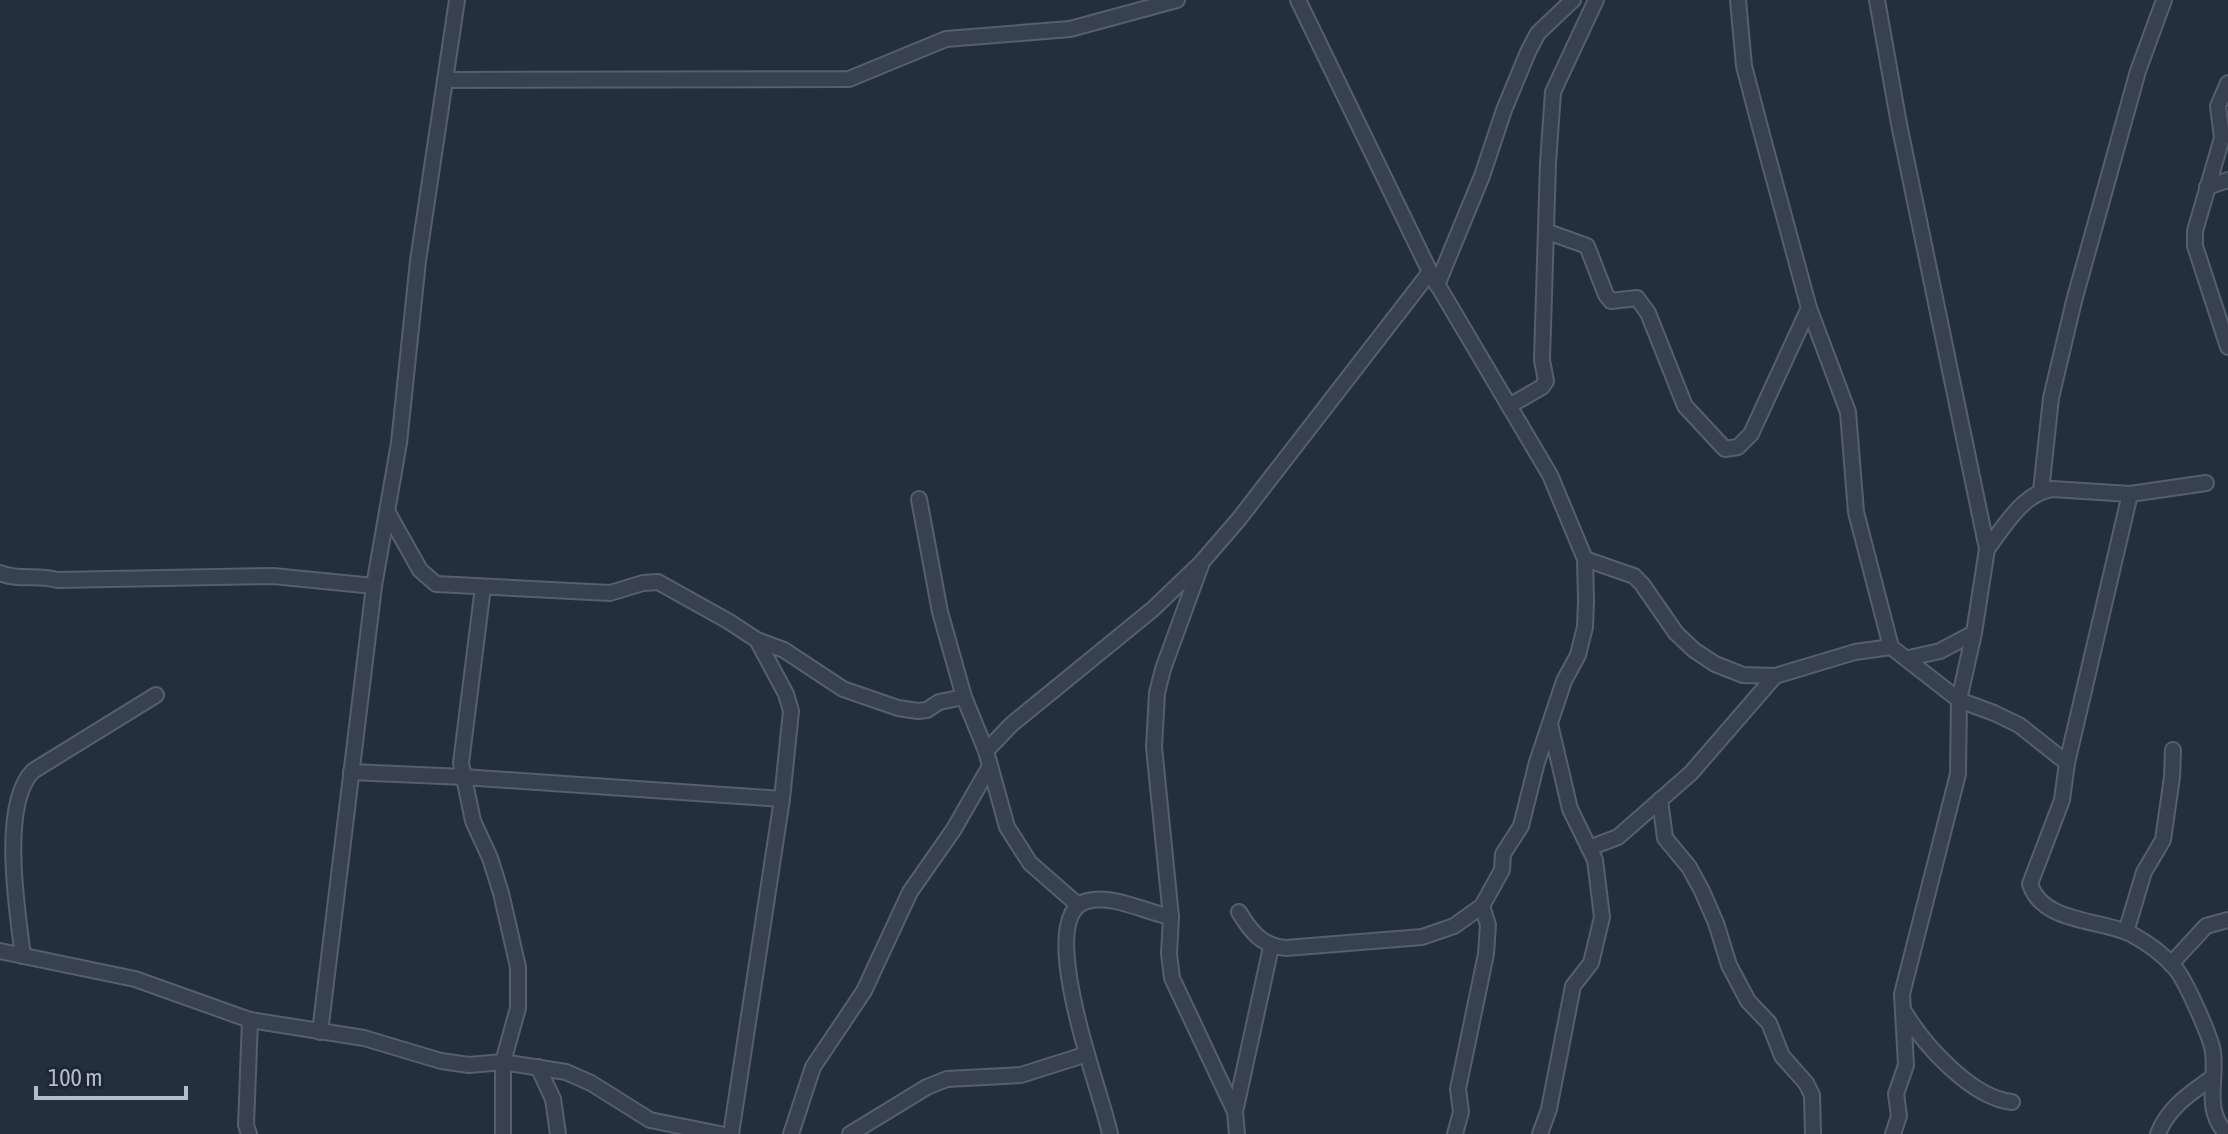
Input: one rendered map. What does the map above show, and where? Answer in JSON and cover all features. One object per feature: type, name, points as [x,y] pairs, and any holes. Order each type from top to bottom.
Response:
[{"type":"street","points":[[320,1032],[374,586],[401,430],[418,261],[457,0]]},
{"type":"street","points":[[445,80],[849,79],[946,39],[1070,29],[1177,0]]},
{"type":"street","points":[[1239,912],[1250,930],[1271,947],[1286,948],[1422,937],[1454,926],[1482,906],[1502,870],[1503,854],[1521,826],[1537,762],[1564,681],[1578,655],[1585,627],[1585,559],[1550,475],[1434,279],[1298,0]]},
{"type":"street","points":[[986,751],[1012,724],[1153,609],[1201,563],[1434,279],[1482,176],[1528,52],[1538,33],[1573,0]]},
{"type":"street","points":[[1509,406],[1542,387],[1546,381],[1542,360],[1553,92],[1596,0]]},
{"type":"street","points":[[1738,0],[1744,66],[1809,308],[1848,412],[1856,512],[1891,647]]},
{"type":"street","points":[[1877,0],[1902,139],[1987,549],[1974,633],[1959,700],[1958,774],[1904,983],[1906,1065],[1895,1097],[1899,1116],[1893,1134]]},
{"type":"street","points":[[2041,491],[2051,398],[2074,301],[2138,71],[2164,0]]},
{"type":"street","points":[[2228,83],[2218,106],[2222,138],[2195,231],[2195,246],[2228,347]]},
{"type":"street","points":[[2207,187],[2228,180]]},
{"type":"street","points":[[1548,232],[1587,246],[1611,301],[1637,298],[1641,302],[1685,406],[1725,449],[1738,447],[1751,434],[1809,308]]},
{"type":"street","points":[[1987,549],[2007,522],[2041,491],[2130,494],[2206,483]]},
{"type":"street","points":[[2130,494],[2067,763],[2058,815],[2030,884],[2041,903],[2064,915],[2126,932],[2177,969],[2213,1049],[2213,1111],[2217,1123],[2227,1134]]},
{"type":"street","points":[[919,499],[940,612],[964,697],[986,751],[1007,827],[1030,863],[1078,905]]},
{"type":"street","points":[[388,513],[429,580],[446,585],[610,593],[658,582],[757,640],[776,646],[843,689],[898,708],[922,711],[939,702],[964,697]]},
{"type":"street","points":[[1585,559],[1634,576],[1676,633],[1715,664],[1743,675],[1775,676],[1855,652],[1891,647],[1959,700],[2019,725],[2067,763]]},
{"type":"street","points":[[1201,563],[1163,669],[1154,720],[1160,818],[1171,917],[1169,954],[1172,978],[1235,1112]]},
{"type":"street","points":[[0,573],[20,579],[43,576],[71,580],[273,576],[374,586]]},
{"type":"street","points":[[483,587],[461,763],[473,821],[490,858],[501,893],[518,967],[518,1008],[503,1062],[503,1134]]},
{"type":"street","points":[[1909,658],[1940,651],[1974,633]]},
{"type":"street","points":[[731,1134],[782,799],[791,711],[786,694],[757,640]]},
{"type":"street","points":[[1589,848],[1614,840],[1691,773],[1775,676]]},
{"type":"street","points":[[23,956],[11,865],[18,789],[33,771],[156,695]]},
{"type":"street","points":[[1540,1134],[1549,1109],[1573,986],[1591,963],[1600,932],[1601,894],[1595,860],[1570,809],[1550,724]]},
{"type":"street","points":[[2126,932],[2144,872],[2163,840],[2173,750]]},
{"type":"street","points":[[791,1134],[813,1067],[864,991],[910,892],[954,829],[990,766]]},
{"type":"street","points":[[351,772],[782,799]]},
{"type":"street","points":[[1660,800],[1665,838],[1689,867],[1702,891],[1729,965],[1748,1001],[1769,1023],[1782,1056],[1806,1083],[1812,1095],[1813,1134]]},
{"type":"street","points":[[1110,1134],[1072,1000],[1065,948],[1068,920],[1078,905],[1093,900],[1116,902],[1171,917]]},
{"type":"street","points":[[1455,1134],[1461,1112],[1458,1089],[1486,954],[1488,925],[1482,906]]},
{"type":"street","points":[[2171,964],[2206,926],[2228,920]]},
{"type":"street","points":[[1237,1134],[1235,1112],[1271,947]]},
{"type":"street","points":[[0,951],[135,979],[250,1020],[364,1038],[455,1064],[503,1062],[579,1077],[650,1120],[720,1134]]},
{"type":"street","points":[[1904,1011],[1913,1027],[1966,1081],[1981,1092],[2012,1102]]},
{"type":"street","points":[[249,1134],[246,1114],[250,1020]]},
{"type":"street","points":[[850,1134],[927,1087],[947,1079],[1021,1075],[1087,1054]]},
{"type":"street","points":[[538,1067],[553,1099],[558,1134]]},
{"type":"street","points":[[2158,1134],[2169,1113],[2213,1077]]}]
